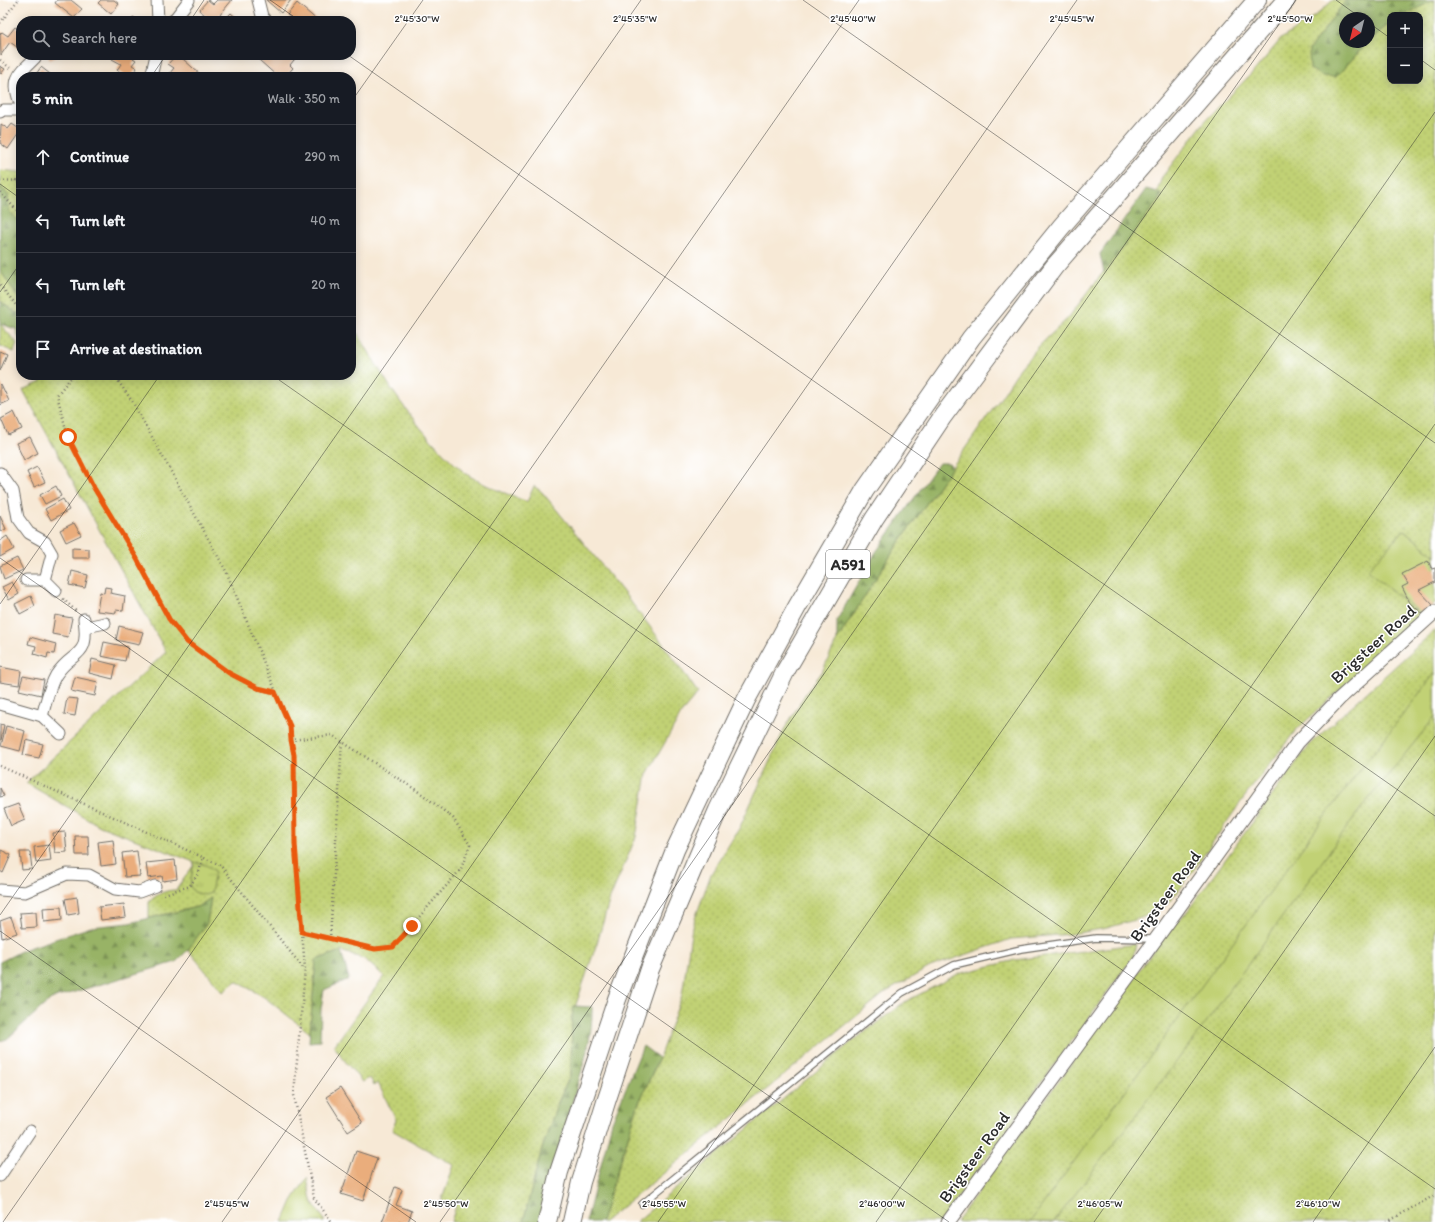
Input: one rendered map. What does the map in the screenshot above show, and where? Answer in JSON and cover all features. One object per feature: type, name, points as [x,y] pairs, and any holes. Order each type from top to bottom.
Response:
[{"type":"highway","name":"A591","points":[[547,1222],[559,1172],[617,999],[675,850],[746,700],[809,586],[865,490],[972,338],[1061,227],[1257,0]]},
{"type":"highway","name":"A591","points":[[572,1222],[581,1182],[650,969],[718,810],[786,670],[870,526],[943,416],[1054,267],[1286,0]]},
{"type":"street","points":[[157,0],[158,16]]},
{"type":"street","points":[[177,16],[189,0]]},
{"type":"street","points":[[258,0],[262,16]]},
{"type":"street","points":[[20,72],[34,60]]},
{"type":"street","points":[[154,72],[156,60]]},
{"type":"street","points":[[0,112],[3,110],[16,110]]},
{"type":"street","points":[[0,473],[13,491],[18,518],[29,533],[45,542],[52,554],[45,580]]},
{"type":"street","points":[[26,580],[45,580],[56,591]]},
{"type":"street","name":"Brigsteer Road","points":[[948,1222],[1156,939],[1298,742],[1339,699],[1435,612]]},
{"type":"street","points":[[42,716],[55,677],[62,667],[74,659],[83,649],[87,634],[85,623],[106,622]]},
{"type":"street","points":[[0,704],[42,716],[61,734]]},
{"type":"street","points":[[0,890],[25,892],[67,874],[89,875],[115,889],[139,892],[155,886]]},
{"type":"street","points":[[0,1176],[30,1131]]},
{"type":"lane","points":[[642,1204],[902,992],[954,965],[1021,949],[1096,938],[1156,939]]},
{"type":"path","points":[[0,23],[18,0]]},
{"type":"path","points":[[0,181],[14,179]]},
{"type":"path","points":[[0,192],[16,210]]},
{"type":"path","points":[[0,285],[16,305]]},
{"type":"path","points":[[69,380],[57,395],[68,437],[94,488],[136,557],[169,619],[187,642],[229,673],[258,688],[275,692]]},
{"type":"path","points":[[117,380],[132,401],[226,571],[290,726],[294,755],[295,844],[305,969],[294,1095],[314,1198],[332,1222]]},
{"type":"path","points":[[56,591],[85,623]]},
{"type":"path","points":[[291,740],[332,735],[422,794],[453,818],[470,845],[461,869],[393,947],[375,949],[302,932]]},
{"type":"path","points":[[330,938],[342,742]]},
{"type":"path","points":[[0,766],[220,865],[305,969]]},
{"type":"path","points":[[155,886],[159,894],[174,892],[190,886],[199,872],[203,857]]},
{"type":"path","points":[[1387,1222],[1435,1195]]},
{"type":"green space","points":[[1333,0],[1435,0],[1435,556],[1404,530],[1368,570],[1422,615],[1296,730],[1243,799],[1178,892],[1165,906],[1141,918],[1107,928],[1072,934],[1011,939],[930,967],[886,992],[604,1222],[601,1222],[638,1105],[659,1058],[682,995],[692,927],[711,874],[740,827],[784,730],[806,693],[822,672],[837,640],[898,544],[1020,368],[1040,345],[1068,318],[1162,196],[1157,192],[1162,177],[1206,120],[1255,70],[1281,39],[1319,13]]},
{"type":"green space","points":[[1346,0],[1434,0],[1410,12],[1387,12],[1387,26],[1375,36],[1375,12],[1339,12],[1339,48],[1363,48],[1336,77],[1322,76],[1310,69],[1309,50]]},
{"type":"green space","points":[[0,170],[16,172],[16,218],[9,211],[8,195],[0,186]]},
{"type":"green space","points":[[0,186],[8,195],[9,211],[16,218],[16,294],[0,270]]},
{"type":"green space","points":[[1146,189],[1162,195],[1104,273],[1100,254]]},
{"type":"green space","points":[[0,270],[16,294],[16,313],[0,301]]},
{"type":"green space","points":[[0,301],[16,313],[16,329],[0,324]]},
{"type":"green space","points":[[0,324],[16,342],[16,346],[14,352],[0,346]]},
{"type":"green space","points":[[356,330],[392,390],[401,402],[431,440],[464,472],[495,489],[527,502],[534,486],[542,492],[642,616],[698,693],[683,711],[647,774],[636,837],[610,898],[597,943],[572,1016],[571,1073],[557,1105],[542,1149],[523,1222],[451,1222],[456,1206],[441,1202],[454,1165],[392,1130],[396,1120],[378,1083],[374,1085],[370,1078],[362,1082],[334,1046],[384,976],[364,959],[341,951],[316,960],[310,1033],[264,997],[236,981],[223,992],[188,950],[207,923],[210,899],[197,907],[149,918],[149,902],[152,899],[165,892],[176,890],[193,866],[190,886],[206,865],[194,862],[100,826],[26,783],[166,652],[23,390],[41,382],[41,380],[356,380]]},
{"type":"green space","points":[[939,463],[949,463],[952,467],[898,544],[837,640],[837,620],[876,552]]},
{"type":"green space","points":[[1404,530],[1435,556],[1435,603],[1422,615],[1367,570]]},
{"type":"green space","points":[[1435,630],[1435,1222],[956,1222],[1170,928],[1186,913],[1310,744]]},
{"type":"green space","points":[[1435,673],[1435,717],[1355,816],[1205,1024],[1054,1222],[1030,1222],[1334,804]]},
{"type":"green space","points":[[194,862],[206,865],[215,871],[211,893],[205,895],[194,892],[190,886]]},
{"type":"green space","points":[[211,898],[207,923],[188,950],[176,962],[51,999],[7,1039],[0,1041],[0,962],[23,950],[91,927],[129,923],[197,907]]},
{"type":"green space","points":[[1136,944],[1133,957],[940,1222],[636,1222],[849,1044],[903,1003],[958,974],[1015,960]]},
{"type":"green space","points":[[341,951],[349,979],[324,990],[321,1009],[320,1041],[309,1042],[316,960]]},
{"type":"green space","points":[[574,1006],[592,1007],[592,1020],[585,1058],[540,1222],[523,1222],[542,1149],[557,1105],[571,1073],[572,1016]]},
{"type":"green space","points":[[643,1046],[659,1058],[638,1105],[601,1222],[586,1222],[612,1122]]},
{"type":"green space","points":[[307,1178],[311,1200],[324,1219],[324,1222],[283,1222],[292,1201]]},
{"type":"building","points":[[57,0],[71,0],[82,9],[76,16],[71,16],[55,3]]},
{"type":"building","points":[[101,0],[114,0],[119,4],[111,14],[98,3]]},
{"type":"building","points":[[208,0],[213,4],[217,0],[232,0],[219,16],[206,16],[199,10]]},
{"type":"building","points":[[266,0],[291,0],[281,13]]},
{"type":"building","points":[[297,3],[312,16],[288,16],[287,15]]},
{"type":"building","points":[[16,28],[16,46],[10,42],[1,55],[0,34],[2,32],[8,36]]},
{"type":"building","points":[[114,60],[136,60],[132,65],[137,68],[134,72],[120,72],[117,70],[121,64]]},
{"type":"building","points":[[172,60],[184,60],[198,72],[171,72],[174,68],[168,64]]},
{"type":"building","points":[[259,60],[294,60],[290,65],[293,68],[289,72],[272,72]]},
{"type":"building","points":[[0,66],[5,69],[1,74],[0,73]]},
{"type":"building","points":[[41,67],[47,72],[38,72]]},
{"type":"building","points":[[1,124],[8,129],[12,124],[16,127],[16,137],[8,149],[0,143]]},
{"type":"building","points":[[0,351],[7,354],[0,371]]},
{"type":"building","points":[[1,384],[9,401],[0,405],[0,385]]},
{"type":"building","points":[[14,412],[22,429],[8,435],[1,419]]},
{"type":"building","points":[[30,437],[38,453],[24,460],[16,443]]},
{"type":"building","points":[[37,467],[45,482],[34,487],[27,472]]},
{"type":"building","points":[[56,486],[61,496],[45,504],[40,495]]},
{"type":"building","points":[[63,499],[69,510],[51,520],[45,509]]},
{"type":"building","points":[[0,516],[6,529],[0,532]]},
{"type":"building","points":[[74,523],[81,535],[66,542],[60,530]]},
{"type":"building","points":[[7,536],[14,549],[0,557],[0,541]]},
{"type":"building","points":[[72,548],[89,549],[89,558],[72,558]]},
{"type":"building","points":[[17,558],[23,570],[4,579],[0,566]]},
{"type":"building","points":[[1428,561],[1432,569],[1435,568],[1435,582],[1419,590],[1433,605],[1423,614],[1410,603],[1402,587],[1408,584],[1402,574]]},
{"type":"building","points":[[72,571],[88,575],[85,588],[69,585]]},
{"type":"building","points":[[12,582],[19,594],[9,600],[2,587]]},
{"type":"building","points":[[105,587],[111,588],[110,593],[125,596],[123,611],[116,610],[116,613],[97,611],[100,592],[104,593]]},
{"type":"building","points":[[31,596],[35,606],[20,614],[15,604]]},
{"type":"building","points":[[55,615],[72,618],[68,637],[52,634]]},
{"type":"building","points":[[119,626],[143,632],[139,645],[116,640]]},
{"type":"building","points":[[30,637],[56,644],[54,654],[48,653],[47,658],[34,654],[36,646],[28,644]]},
{"type":"building","points":[[104,642],[128,647],[125,661],[101,656]]},
{"type":"building","points":[[92,659],[116,665],[113,679],[89,673]]},
{"type":"building","points":[[0,667],[21,671],[19,685],[0,682]]},
{"type":"building","points":[[23,676],[44,680],[41,695],[19,690]]},
{"type":"building","points":[[75,677],[98,682],[95,696],[71,691]]},
{"type":"building","points":[[67,698],[78,699],[75,716],[64,714]]},
{"type":"building","points":[[0,724],[4,725],[1,740],[0,740]]},
{"type":"building","points":[[6,726],[25,731],[20,751],[1,746]]},
{"type":"building","points":[[26,740],[43,744],[39,758],[23,755]]},
{"type":"building","points":[[0,788],[4,796],[0,797]]},
{"type":"building","points":[[18,804],[25,820],[11,826],[4,809]]},
{"type":"building","points":[[65,832],[67,852],[55,853],[53,833]]},
{"type":"building","points":[[75,836],[88,836],[89,855],[76,855]]},
{"type":"building","points":[[113,840],[116,864],[101,866],[98,842]]},
{"type":"building","points":[[49,845],[51,861],[36,863],[34,847]]},
{"type":"building","points":[[1,850],[11,855],[3,873],[0,871]]},
{"type":"building","points":[[137,851],[140,876],[125,877],[122,853]]},
{"type":"building","points":[[20,852],[30,852],[32,869],[22,870]]},
{"type":"building","points":[[175,860],[177,879],[163,881],[162,876],[148,878],[146,863]]},
{"type":"building","points":[[77,897],[79,913],[68,915],[65,899]]},
{"type":"building","points":[[124,904],[126,917],[101,920],[99,907]]},
{"type":"building","points":[[61,907],[62,920],[44,922],[43,908]]},
{"type":"building","points":[[36,912],[37,927],[22,928],[20,913]]},
{"type":"building","points":[[11,917],[17,933],[2,938],[0,921]]},
{"type":"building","points":[[340,1088],[362,1123],[348,1132],[326,1097]]},
{"type":"building","points":[[356,1151],[377,1158],[363,1201],[341,1194]]},
{"type":"building","points":[[395,1187],[402,1190],[396,1205],[412,1211],[408,1222],[382,1222]]},
{"type":"route","points":[[68,437],[94,488],[136,557],[169,619],[187,642],[229,673],[258,688],[275,692],[290,726],[294,755],[295,844],[302,932],[375,949],[393,947],[412,926]]}]
